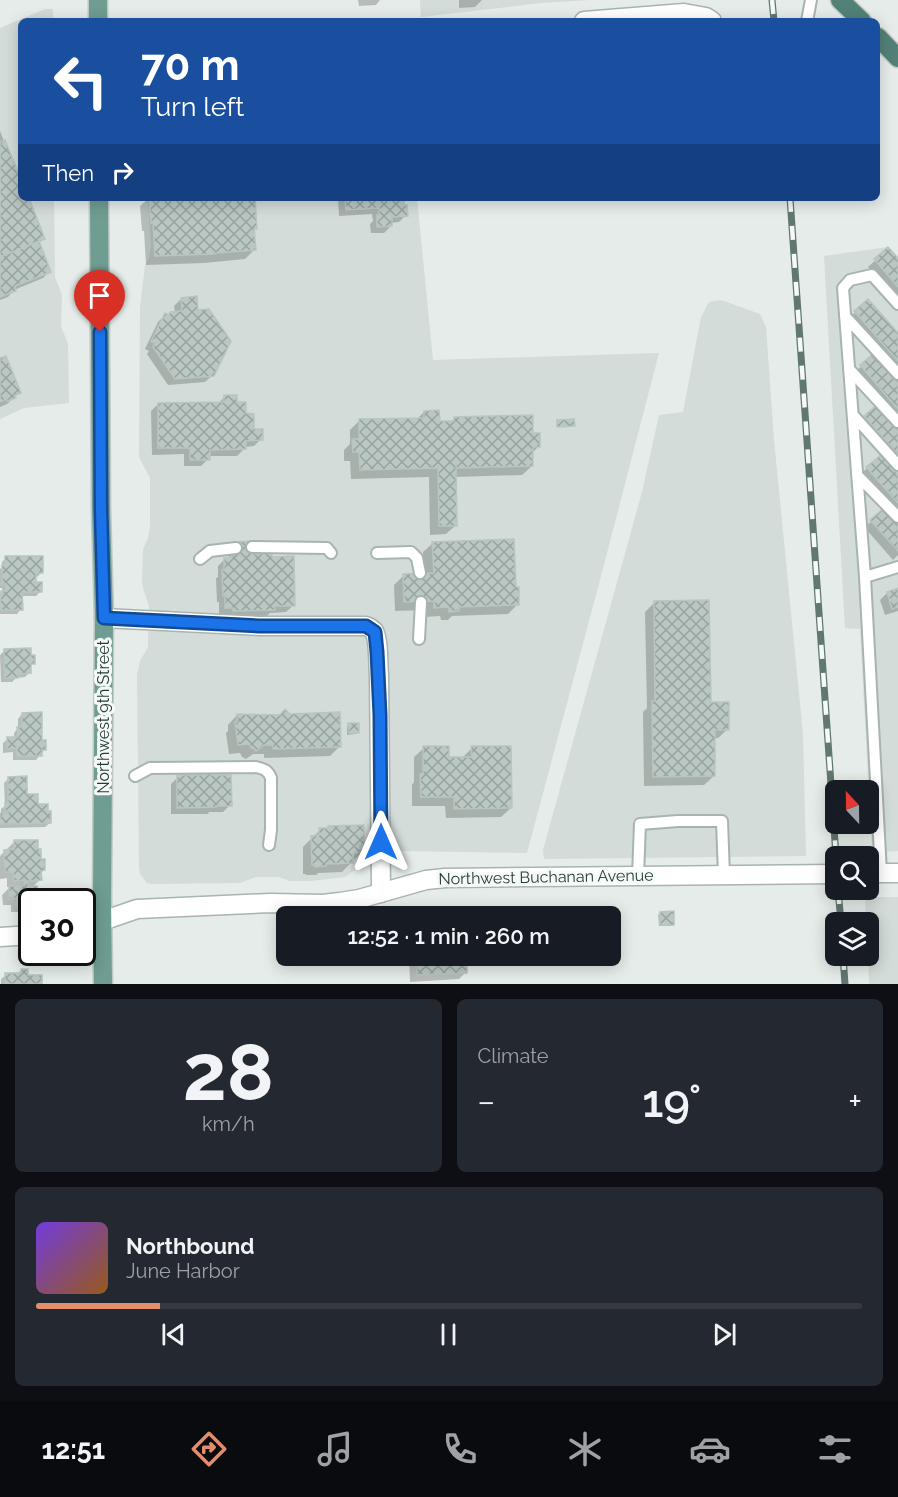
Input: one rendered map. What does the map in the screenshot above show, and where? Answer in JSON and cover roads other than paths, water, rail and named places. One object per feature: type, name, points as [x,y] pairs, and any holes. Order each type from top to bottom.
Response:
[{"type":"highway","points":[[840,0],[859,18]]},
{"type":"highway","points":[[880,39],[896,54]]},
{"type":"main road","points":[[98,0],[98,18]]},
{"type":"main road","name":"Northwest 9th Street","points":[[99,201],[104,618],[103,984]]},
{"type":"street","points":[[627,18],[684,14],[706,18]]},
{"type":"street","points":[[104,618],[259,626],[366,626],[372,629],[376,639],[380,715],[381,893]]},
{"type":"street","name":"Northwest Buchanan Avenue","points":[[96,924],[138,909],[323,903],[359,899],[410,884],[445,878],[825,874]]},
{"type":"street","points":[[0,937],[18,936]]},
{"type":"lane","points":[[808,18],[811,0]]},
{"type":"lane","points":[[883,873],[865,578],[843,288],[850,280],[872,274],[898,304]]},
{"type":"lane","points":[[845,316],[898,374]]},
{"type":"lane","points":[[849,369],[898,422]]},
{"type":"lane","points":[[853,415],[898,465]]},
{"type":"lane","points":[[857,475],[898,518]]},
{"type":"lane","points":[[252,547],[327,548],[331,553]]},
{"type":"lane","points":[[200,559],[210,551],[236,548]]},
{"type":"lane","points":[[377,553],[411,552],[417,558],[420,573]]},
{"type":"lane","points":[[865,578],[898,567]]},
{"type":"lane","points":[[419,639],[421,602]]},
{"type":"lane","points":[[135,776],[150,768],[265,769],[271,777],[269,845]]},
{"type":"lane","points":[[638,876],[640,824],[678,820],[722,821],[724,874]]},
{"type":"railway","points":[[772,0],[774,18]]},
{"type":"railway","points":[[790,201],[835,846]]},
{"type":"railway","points":[[839,900],[840,912]]},
{"type":"railway","points":[[844,966],[845,984]]}]
